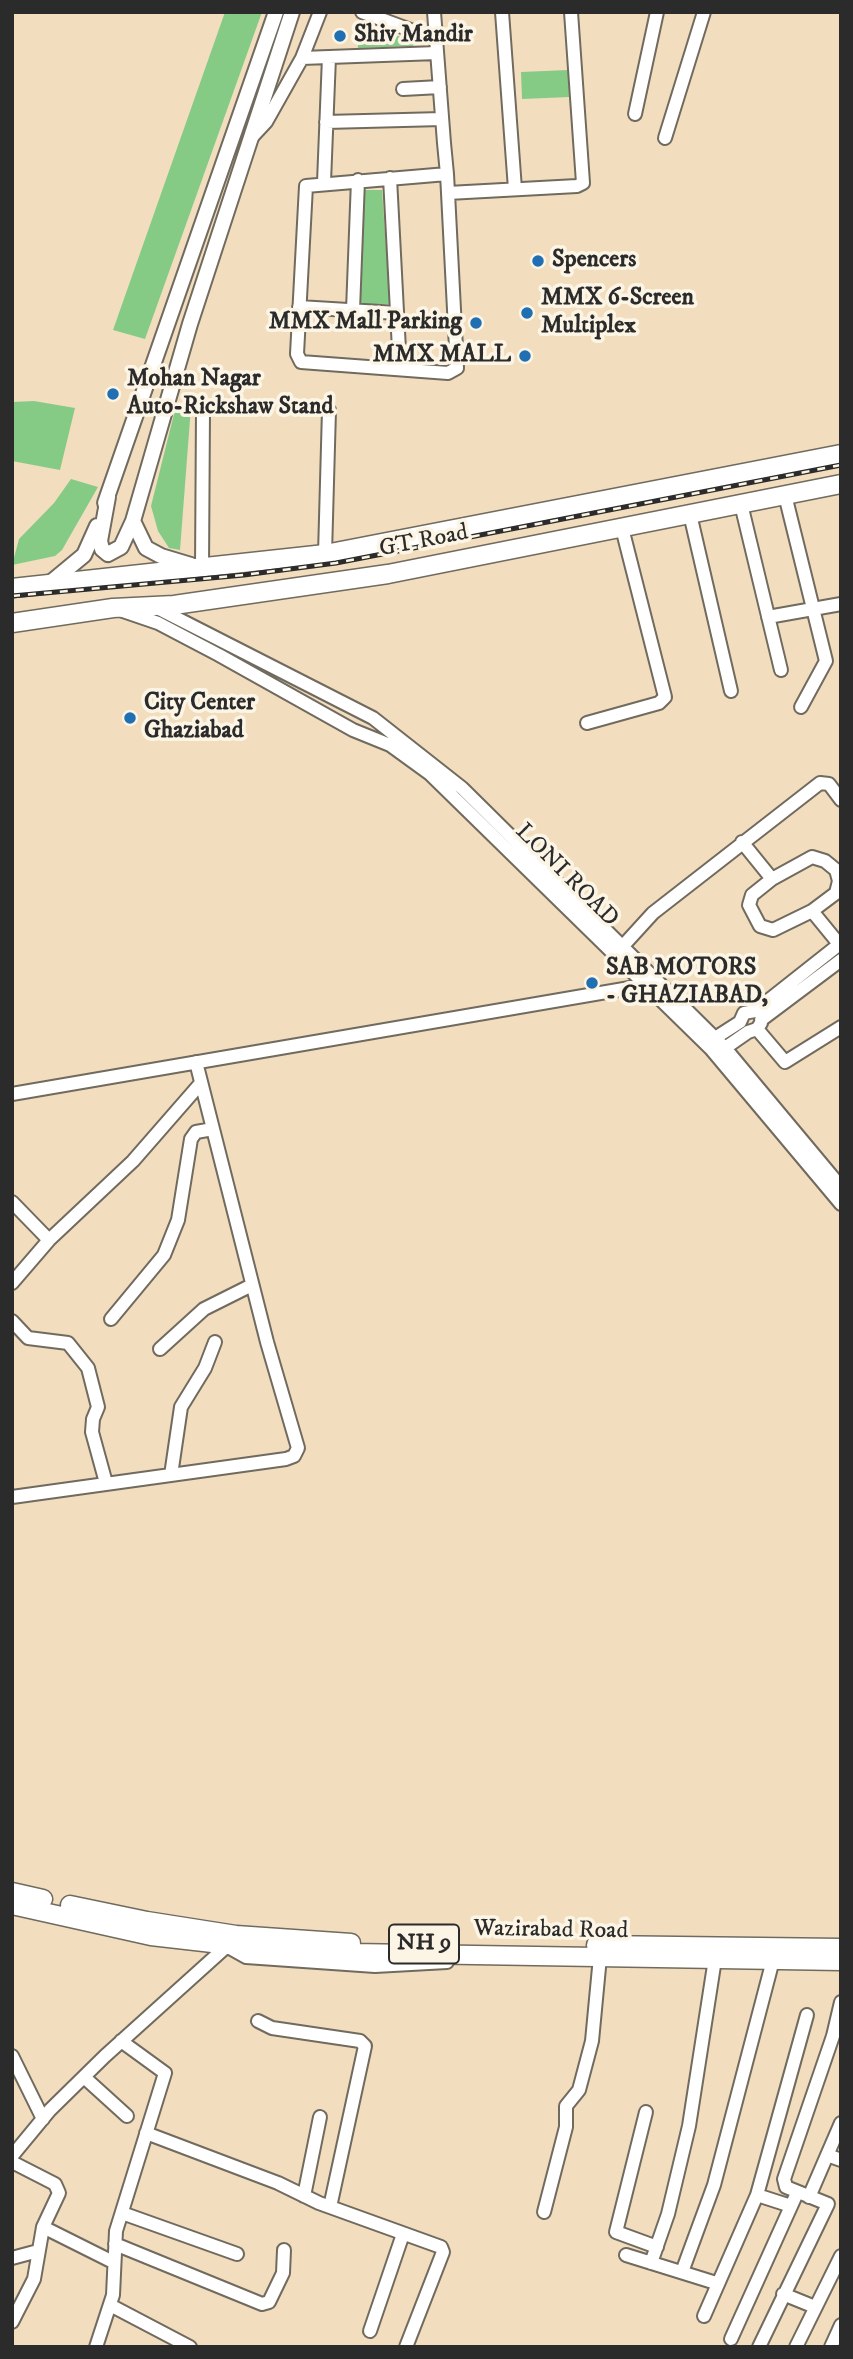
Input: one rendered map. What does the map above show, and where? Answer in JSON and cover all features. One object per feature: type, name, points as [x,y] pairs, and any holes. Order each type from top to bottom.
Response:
[{"type":"highway","name":"GT Road","points":[[12,588],[325,554],[841,454]]},
{"type":"highway","name":"GT Road","points":[[12,623],[388,574],[841,484]]},
{"type":"highway","name":"Wazirabad Road","points":[[12,1892],[227,1940],[360,1955],[477,1953],[841,1961]]},
{"type":"highway","name":"Wazirabad Road","points":[[12,1905],[151,1936],[227,1940],[364,1944],[841,1948]]},
{"type":"main road","points":[[48,585],[83,555],[107,497],[276,12]]},
{"type":"main road","points":[[107,497],[100,541],[107,554],[121,547],[133,521],[248,142],[292,12]]},
{"type":"main road","points":[[131,432],[156,442]]},
{"type":"main road","points":[[133,521],[146,548],[177,562],[202,568]]},
{"type":"street","points":[[248,142],[266,122],[302,58],[320,12]]},
{"type":"street","points":[[362,12],[424,35]]},
{"type":"street","points":[[418,54],[433,12]]},
{"type":"street","points":[[433,12],[447,174],[457,368],[448,373],[301,362],[297,354],[304,190],[311,184],[324,182],[447,174]]},
{"type":"street","points":[[502,12],[514,189]]},
{"type":"street","points":[[448,193],[583,183],[571,12]]},
{"type":"street","points":[[635,114],[657,12]]},
{"type":"street","points":[[665,138],[704,12]]},
{"type":"street","points":[[302,58],[437,53]]},
{"type":"street","points":[[324,182],[329,57]]},
{"type":"street","points":[[403,89],[440,87]]},
{"type":"street","points":[[326,122],[442,119]]},
{"type":"street","points":[[390,178],[400,369]]},
{"type":"street","points":[[353,310],[359,180]]},
{"type":"street","points":[[299,307],[397,313]]},
{"type":"street","points":[[202,568],[203,410]]},
{"type":"street","points":[[325,554],[329,410]]},
{"type":"street","points":[[785,495],[826,661],[801,707]]},
{"type":"street","points":[[741,504],[781,670]]},
{"type":"street","points":[[690,514],[731,691]]},
{"type":"street","points":[[587,723],[659,703],[666,697],[622,528]]},
{"type":"street","points":[[768,617],[841,604]]},
{"type":"street","points":[[154,606],[276,666],[373,718],[394,741]]},
{"type":"street","points":[[113,608],[158,623],[352,730],[394,741]]},
{"type":"street","name":"LONI ROAD","points":[[394,741],[622,947],[841,1204]]},
{"type":"street","points":[[622,947],[653,913],[823,782],[829,784],[841,800]]},
{"type":"street","points":[[742,842],[772,879]]},
{"type":"street","name":"LONI ROAD","points":[[522,854],[653,984],[725,1048],[841,1187]]},
{"type":"street","points":[[812,857],[825,861],[836,870],[839,881],[836,893],[812,911],[773,930],[760,926],[748,905],[752,894],[772,879],[812,857]]},
{"type":"street","points":[[725,1048],[840,943],[812,911]]},
{"type":"street","points":[[715,1038],[752,1023],[841,960]]},
{"type":"street","points":[[12,1094],[653,984]]},
{"type":"street","points":[[752,1023],[785,1062],[841,1027]]},
{"type":"street","points":[[12,1497],[286,1459],[294,1456],[298,1448],[252,1285],[196,1062]]},
{"type":"street","points":[[12,1283],[49,1240],[116,1178],[201,1083]]},
{"type":"street","points":[[111,1319],[164,1255],[178,1220],[191,1139],[196,1132],[213,1129]]},
{"type":"street","points":[[12,1202],[49,1240]]},
{"type":"street","points":[[160,1349],[204,1309],[252,1285]]},
{"type":"street","points":[[12,1321],[28,1338],[68,1343],[88,1368],[98,1408],[93,1419],[92,1432],[106,1483]]},
{"type":"street","points":[[171,1475],[181,1407],[205,1368],[215,1342]]},
{"type":"street","points":[[12,2156],[84,2077],[227,1940]]},
{"type":"street","points":[[544,2212],[565,2127],[566,2106],[579,2090],[594,2034],[600,1957]]},
{"type":"street","points":[[652,2263],[689,2126],[715,1959]]},
{"type":"street","points":[[682,2272],[714,2185],[774,1960]]},
{"type":"street","points":[[759,2347],[828,2204],[784,2185],[784,2179],[833,2036],[841,2002]]},
{"type":"street","points":[[704,2316],[716,2283],[757,2195],[807,2015]]},
{"type":"street","points":[[258,2021],[272,2028],[360,2041],[365,2046],[330,2207]]},
{"type":"street","points":[[96,2347],[110,2305],[115,2244],[122,2213],[165,2073],[121,2041]]},
{"type":"street","points":[[12,2056],[43,2119]]},
{"type":"street","points":[[84,2077],[127,2116]]},
{"type":"street","points":[[646,2112],[615,2232],[657,2247]]},
{"type":"street","points":[[304,2196],[320,2117]]},
{"type":"street","points":[[731,2339],[791,2206],[803,2195],[827,2155],[841,2123]]},
{"type":"street","points":[[146,2133],[330,2207],[440,2246],[443,2250],[406,2347]]},
{"type":"street","points":[[827,2155],[841,2160]]},
{"type":"street","points":[[12,2162],[58,2188],[43,2227],[31,2287],[12,2322]]},
{"type":"street","points":[[757,2195],[791,2206]]},
{"type":"street","points":[[122,2213],[237,2254]]},
{"type":"street","points":[[43,2227],[113,2262]]},
{"type":"street","points":[[370,2331],[403,2234]]},
{"type":"street","points":[[115,2244],[262,2304],[269,2302],[283,2273],[284,2250]]},
{"type":"street","points":[[12,2258],[38,2251]]},
{"type":"street","points":[[626,2255],[716,2283]]},
{"type":"street","points":[[796,2347],[841,2256]]},
{"type":"street","points":[[783,2294],[815,2307]]},
{"type":"street","points":[[110,2305],[190,2347]]},
{"type":"street","points":[[833,2346],[841,2325]]},
{"type":"green space","points":[[225,12],[262,12],[145,339],[113,330]]},
{"type":"green space","points":[[357,21],[414,42],[413,46],[358,48]]},
{"type":"green space","points":[[568,70],[570,97],[522,99],[521,72]]},
{"type":"green space","points":[[364,190],[382,190],[390,304],[360,304]]},
{"type":"green space","points":[[34,401],[75,408],[60,470],[12,461],[12,402]]},
{"type":"green space","points":[[176,406],[191,407],[180,550],[169,548],[158,531],[151,506]]},
{"type":"green space","points":[[71,479],[98,487],[62,550],[55,556],[12,565],[19,539],[54,503]]},
{"type":"railway","points":[[12,596],[244,575],[336,563],[841,465]]},
{"type":"place","name":"Shiv Mandir","points":[[340,36]]},
{"type":"place","name":"Spencers","points":[[538,261]]},
{"type":"place","name":"MMX 6-Screen Multiplex","points":[[527,313]]},
{"type":"place","name":"MMX Mall Parking","points":[[476,323]]},
{"type":"place","name":"MMX MALL","points":[[525,356]]},
{"type":"place","name":"Mohan Nagar Auto-Rickshaw Stand","points":[[113,394]]},
{"type":"place","name":"City Center Ghaziabad","points":[[130,718]]},
{"type":"place","name":"SAB MOTORS - GHAZIABAD,","points":[[592,983]]}]
